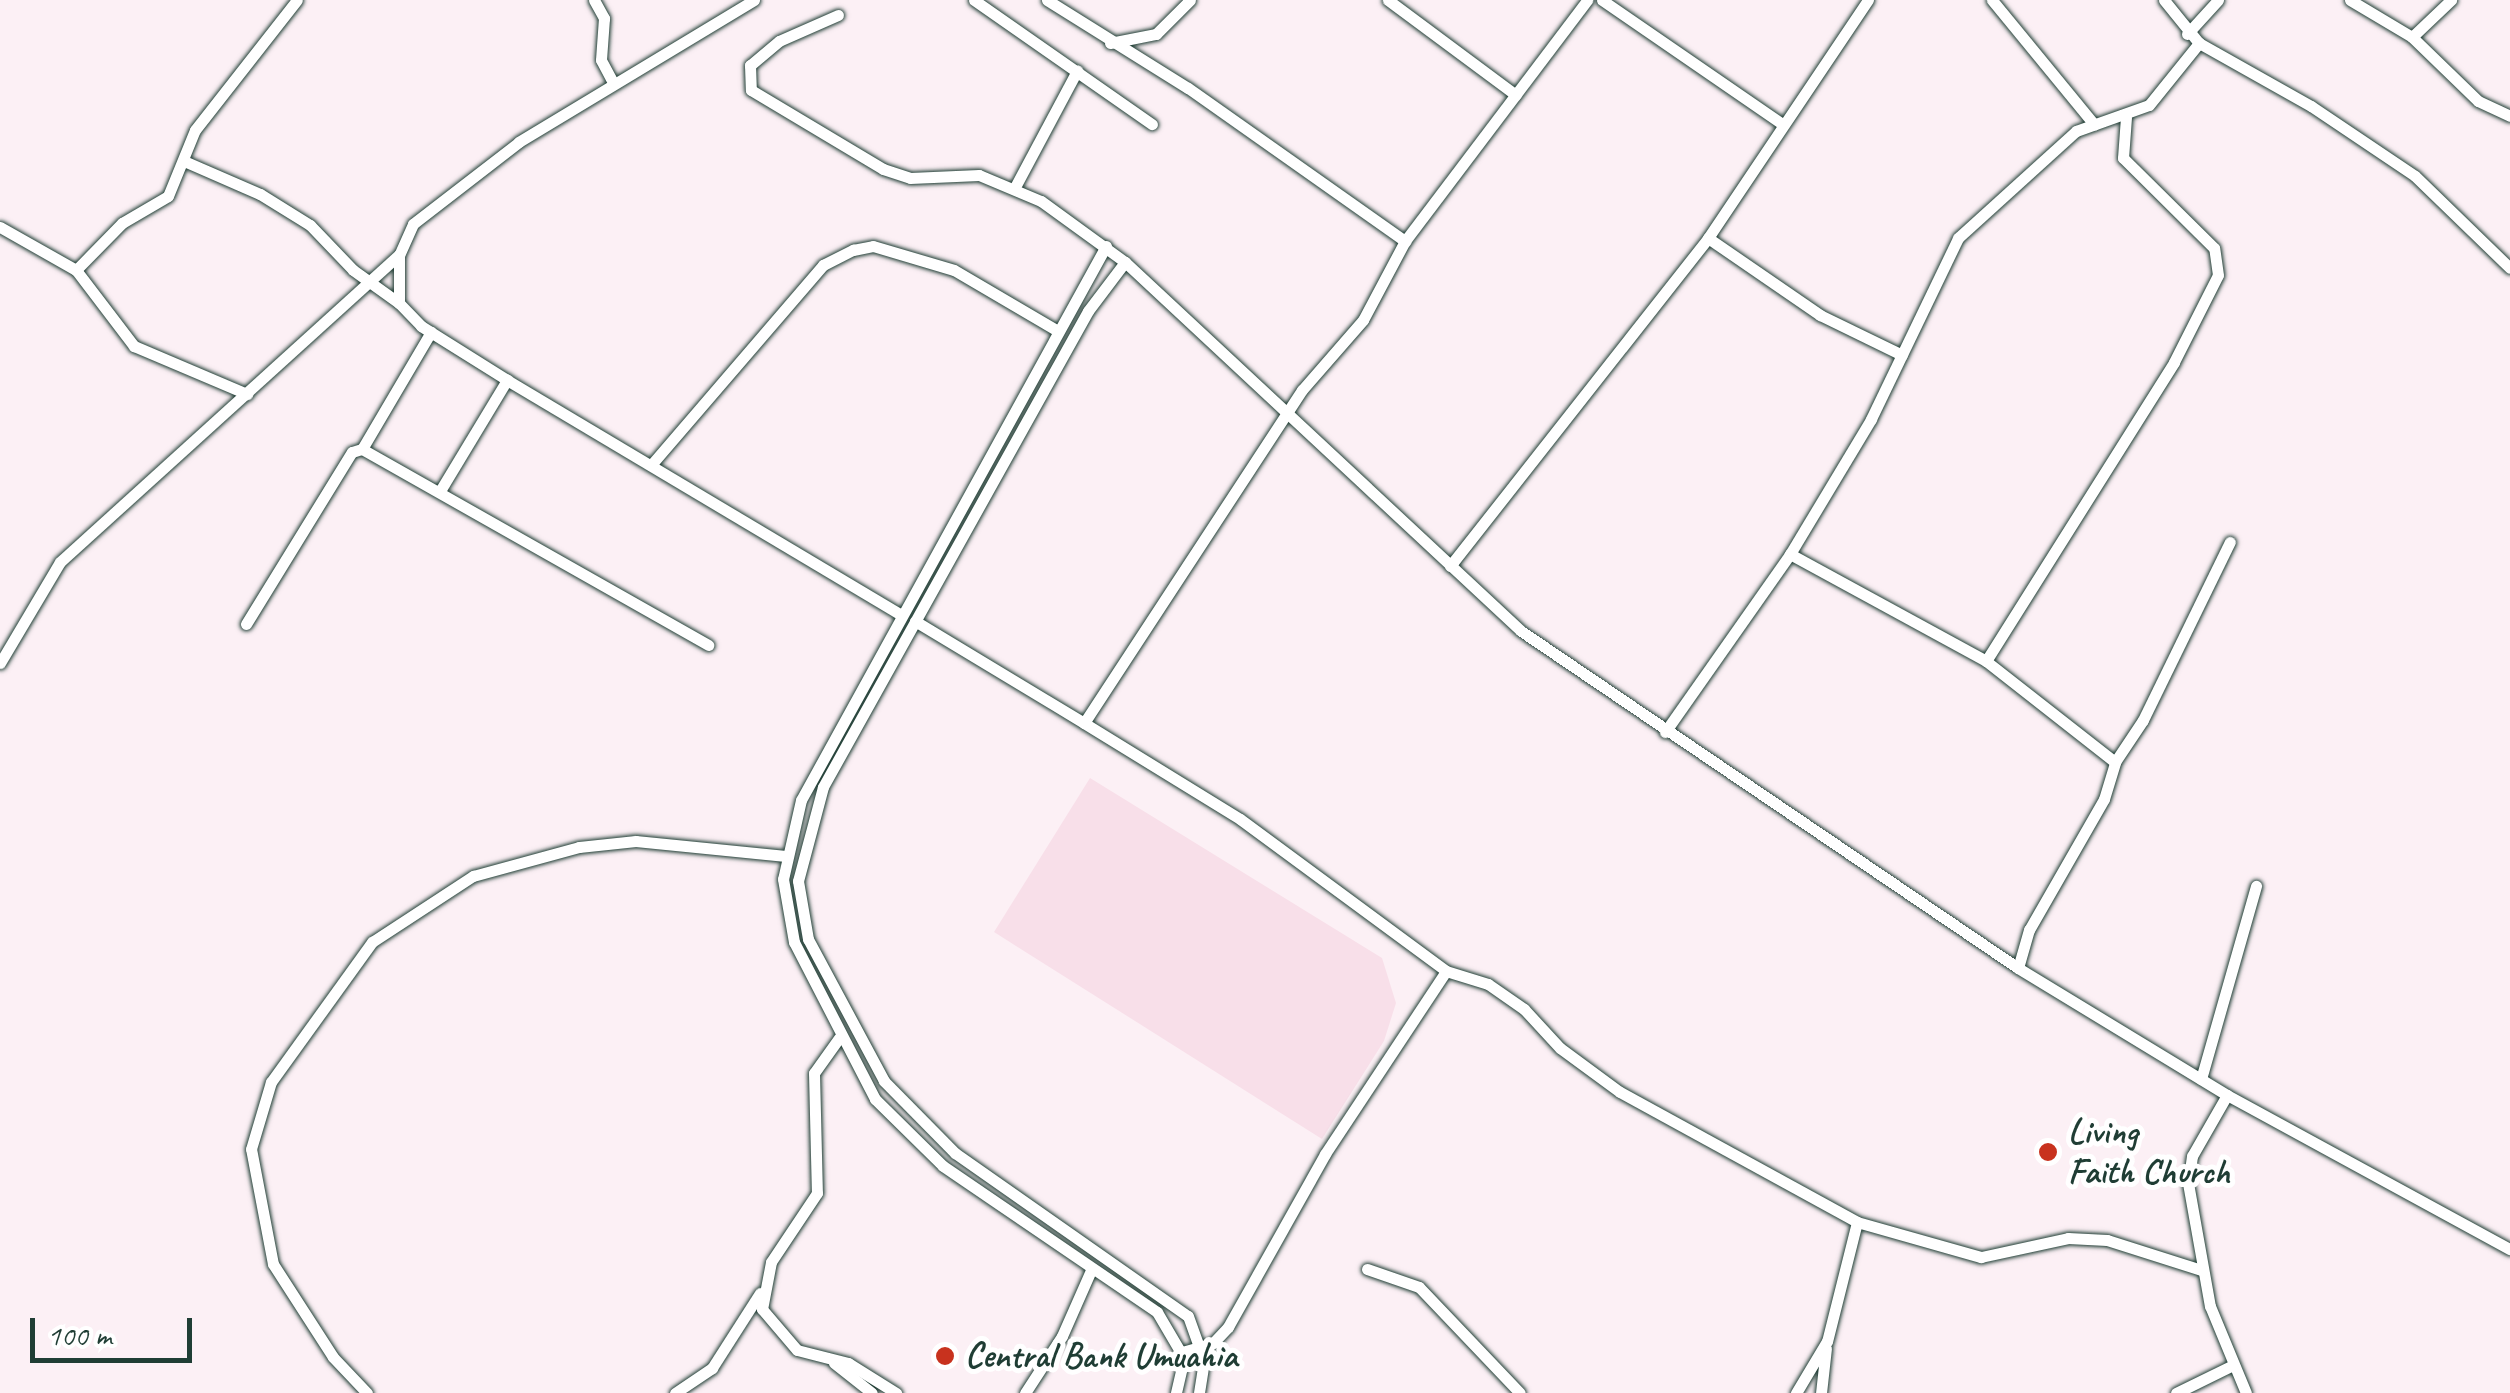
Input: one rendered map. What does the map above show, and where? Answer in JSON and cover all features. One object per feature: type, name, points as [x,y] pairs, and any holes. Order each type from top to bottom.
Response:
[{"type":"street","points":[[76,270],[122,223],[168,196],[212,106],[297,0]]},
{"type":"street","points":[[594,0],[604,18],[601,60],[613,84]]},
{"type":"street","points":[[399,303],[400,256],[413,224],[519,142],[754,0]]},
{"type":"street","points":[[974,0],[1152,124]]},
{"type":"street","points":[[1047,0],[1108,43],[1188,88],[1405,241]]},
{"type":"street","points":[[1108,43],[1156,34],[1190,0]]},
{"type":"street","points":[[1388,0],[1516,95]]},
{"type":"street","points":[[1084,723],[1285,415],[1363,320],[1405,241],[1587,0]]},
{"type":"street","points":[[1602,0],[1781,123]]},
{"type":"street","points":[[1450,566],[1708,238],[1781,123],[1868,0]]},
{"type":"street","points":[[1992,0],[2094,124]]},
{"type":"street","points":[[2164,0],[2187,34],[2199,44],[2401,166],[2510,268]]},
{"type":"street","points":[[2187,34],[2218,0]]},
{"type":"street","points":[[2350,0],[2412,37],[2478,101],[2510,116]]},
{"type":"street","points":[[2412,37],[2451,0]]},
{"type":"street","points":[[838,16],[778,42],[750,65],[751,90],[883,169],[910,178],[979,175],[1015,187],[1106,246],[1521,631],[1664,732],[2018,968],[2227,1094],[2510,1249]]},
{"type":"street","points":[[1664,732],[1790,554],[1902,355],[1958,238],[2010,185],[2076,131],[2126,117],[2149,105],[2199,44]]},
{"type":"street","points":[[1015,187],[1077,71]]},
{"type":"street","points":[[1986,662],[2174,362],[2218,275],[2214,248],[2123,158],[2126,117]]},
{"type":"street","points":[[184,161],[260,194],[310,225],[371,283],[431,332],[901,615]]},
{"type":"street","points":[[0,227],[76,270],[134,346],[248,394]]},
{"type":"street","points":[[1708,238],[1820,315],[1902,355]]},
{"type":"street","points":[[651,466],[824,265],[853,250],[873,246],[954,270],[1058,332]]},
{"type":"street","points":[[1106,246],[801,800],[785,856],[785,912],[839,1038],[900,1130],[1158,1312],[1182,1352],[1176,1393]]},
{"type":"street","points":[[0,663],[60,562],[400,256]]},
{"type":"street","points":[[1125,262],[1088,311],[857,726],[813,812],[798,881],[808,938],[884,1081],[933,1135],[1188,1316],[1202,1347],[1199,1393]]},
{"type":"street","points":[[246,624],[352,452],[362,449],[431,332]]},
{"type":"street","points":[[440,491],[507,380]]},
{"type":"street","points":[[1002,432],[1016,440]]},
{"type":"street","points":[[362,449],[708,644]]},
{"type":"street","points":[[2018,968],[2056,876],[2104,800],[2115,762],[2143,720],[2230,542]]},
{"type":"street","points":[[1790,554],[1986,662],[2115,762]]},
{"type":"street","points":[[915,621],[1240,819],[1446,970],[1488,984],[1524,1008],[1560,1048],[1620,1092],[1857,1222],[1981,1256],[2068,1238],[2107,1240],[2200,1270]]},
{"type":"street","points":[[844,719],[857,726]]},
{"type":"street","points":[[367,1393],[322,1341],[273,1264],[251,1149],[271,1082],[372,942],[472,876],[578,847],[636,842],[785,856]]},
{"type":"street","points":[[2201,1079],[2256,886]]},
{"type":"street","points":[[1182,1352],[1202,1347],[1228,1326],[1325,1154],[1446,970]]},
{"type":"street","points":[[675,1393],[712,1368],[760,1293],[771,1262],[817,1192],[814,1072],[839,1038]]},
{"type":"street","points":[[2227,1094],[2189,1166],[2200,1270],[2231,1366],[2246,1393]]},
{"type":"street","points":[[1822,1393],[1827,1341],[1857,1222]]},
{"type":"street","points":[[1025,1393],[1062,1336],[1092,1268]]},
{"type":"street","points":[[1367,1269],[1419,1287],[1520,1393]]},
{"type":"street","points":[[760,1293],[762,1309],[797,1350],[834,1363],[872,1393]]},
{"type":"street","points":[[1796,1393],[1827,1341]]},
{"type":"street","points":[[834,1363],[848,1363],[896,1393]]},
{"type":"street","points":[[2176,1393],[2231,1366]]},
{"type":"shaded area","points":[[1090,778],[1382,958],[1396,1003],[1384,1041],[1322,1139],[994,932]]},
{"type":"place","name":"Living Faith Church","points":[[2048,1152]]},
{"type":"place","name":"Central Bank Umuahia","points":[[945,1356]]}]
